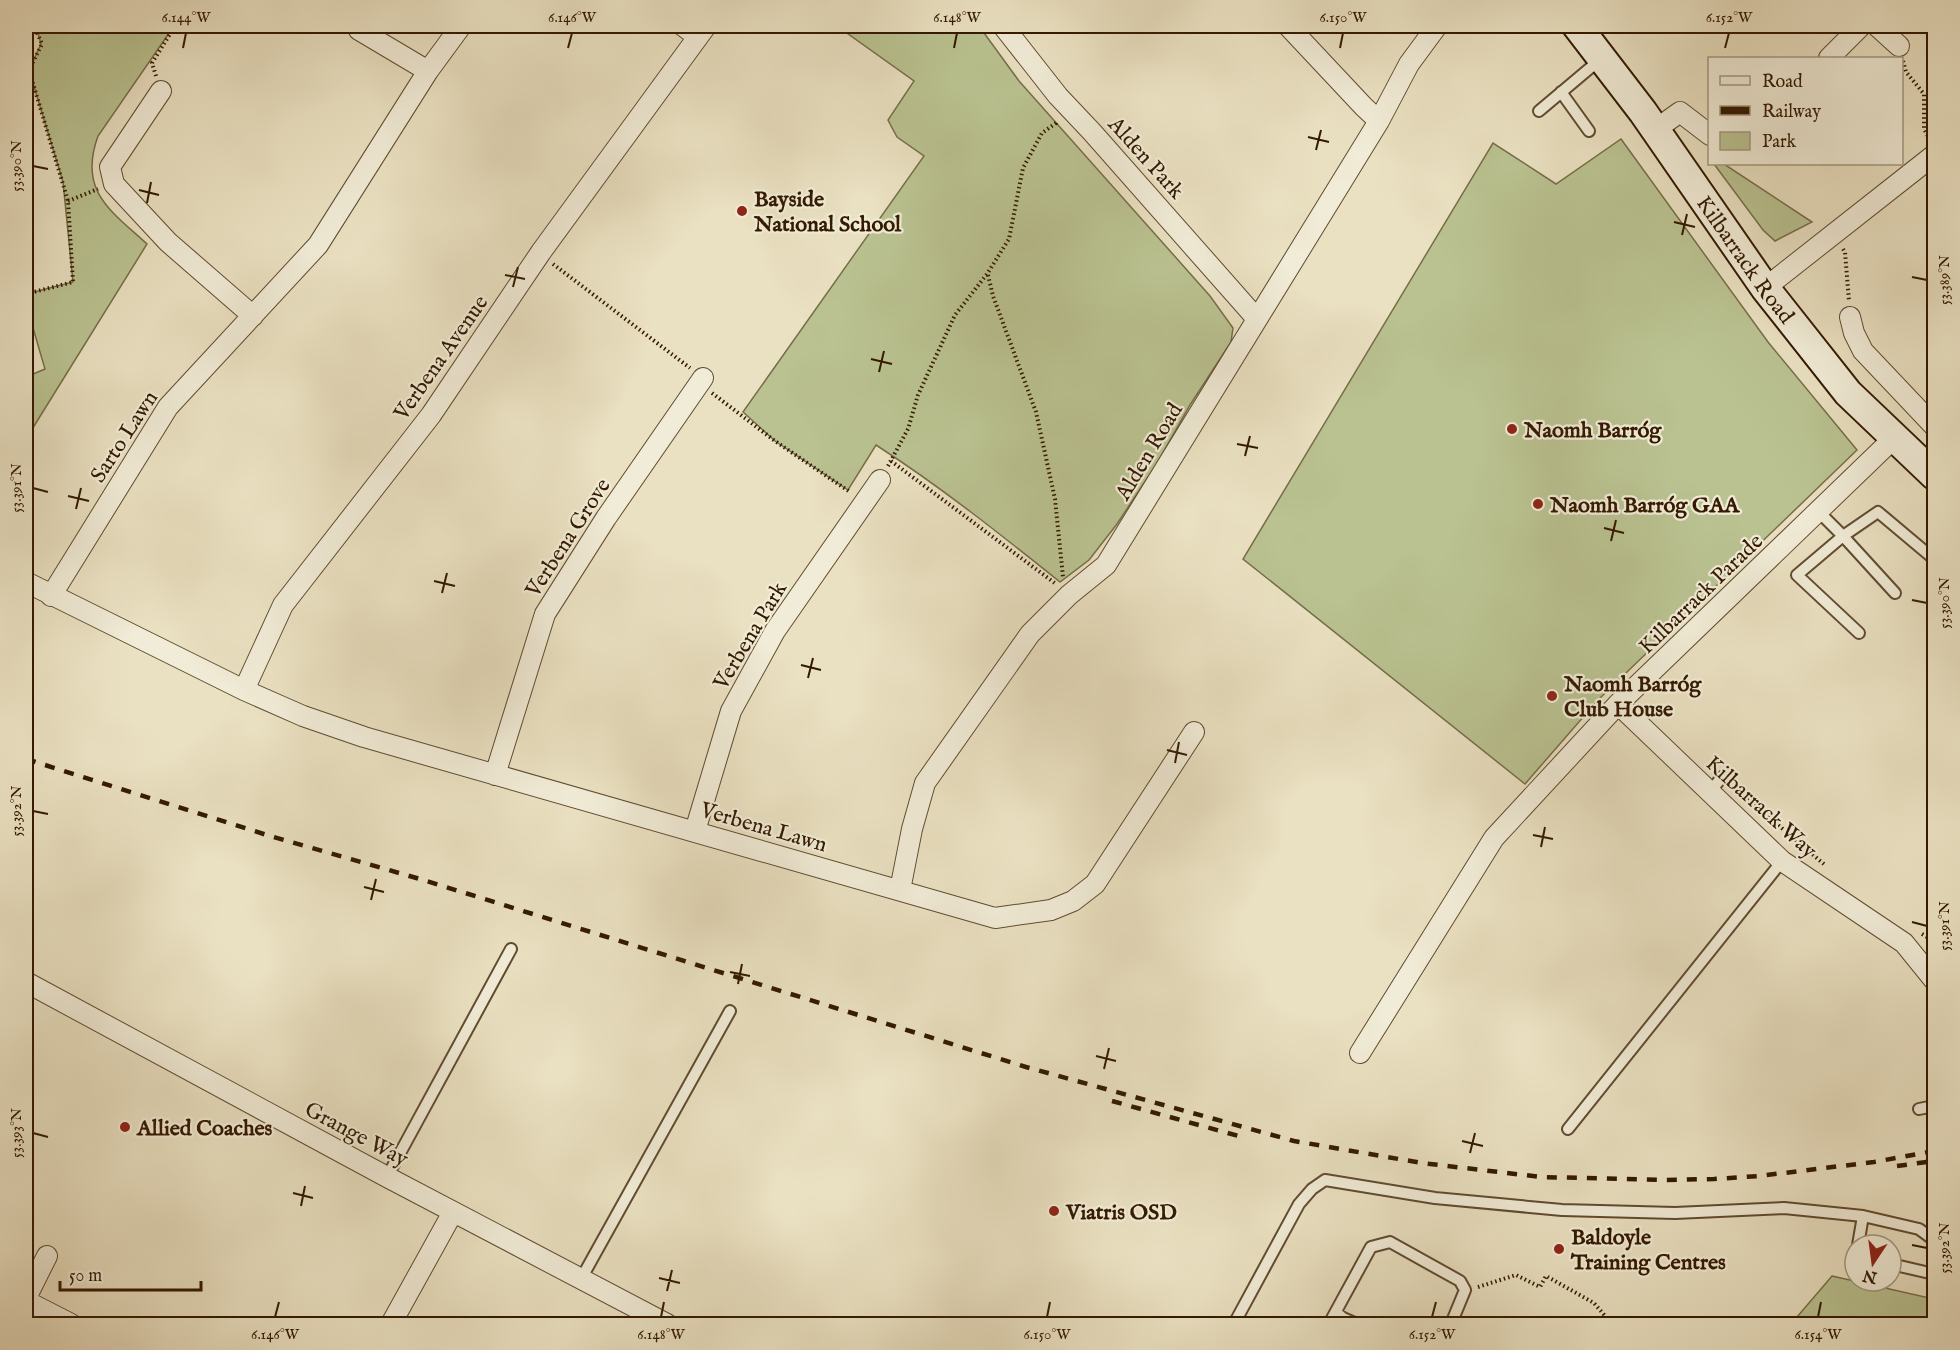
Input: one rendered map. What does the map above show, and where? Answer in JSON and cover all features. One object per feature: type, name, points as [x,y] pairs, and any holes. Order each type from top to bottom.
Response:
[{"type":"main road","name":"Kilbarrack Road","points":[[1577,26],[1656,130],[1765,288],[1848,393],[1935,475]]},
{"type":"street","name":"Sarto Lawn","points":[[51,596],[168,407],[318,245],[428,71],[461,26]]},
{"type":"street","name":"Alden Park","points":[[1003,26],[1058,96],[1257,319]]},
{"type":"street","points":[[1288,26],[1379,120]]},
{"type":"street","name":"Alden Road","points":[[900,890],[912,829],[925,783],[1030,634],[1069,595],[1106,565],[1379,120],[1409,64],[1437,26]]},
{"type":"street","points":[[1830,57],[1861,26]]},
{"type":"street","points":[[1877,26],[1899,46]]},
{"type":"street","name":"Verbena Avenue","points":[[244,690],[283,605],[431,415],[696,29]]},
{"type":"street","points":[[359,30],[428,71]]},
{"type":"street","points":[[161,91],[110,168],[114,184],[168,242],[253,316]]},
{"type":"street","points":[[1656,130],[1680,112],[1708,133]]},
{"type":"street","points":[[1765,288],[1935,155]]},
{"type":"street","points":[[1850,317],[1854,333],[1863,351],[1935,426]]},
{"type":"street","name":"Verbena Grove","points":[[495,775],[545,614],[606,518],[703,378]]},
{"type":"street","name":"Kilbarrack Parade","points":[[1360,1053],[1494,838],[1618,705],[1894,438]]},
{"type":"street","name":"Verbena Park","points":[[695,831],[731,711],[776,631],[880,480]]},
{"type":"street","name":"Verbena Lawn","points":[[26,582],[244,690],[303,716],[364,737],[995,918],[1051,910],[1073,901],[1095,884],[1194,732]]},
{"type":"street","name":"Kilbarrack Way","points":[[1618,705],[1782,861],[1904,943],[1935,980]]},
{"type":"street","name":"Grange Way","points":[[26,982],[387,1177],[667,1324]]},
{"type":"street","points":[[391,1324],[453,1212]]},
{"type":"street","points":[[47,1256],[26,1300],[70,1324]]},
{"type":"lane","points":[[1539,111],[1602,58]]},
{"type":"lane","points":[[1562,92],[1588,132]]},
{"type":"lane","points":[[1819,512],[1895,593]]},
{"type":"lane","points":[[1859,633],[1797,576],[1843,536],[1878,513],[1935,559]]},
{"type":"lane","points":[[1709,793],[1722,777]]},
{"type":"lane","points":[[1568,1130],[1782,861]]},
{"type":"lane","points":[[387,1177],[511,949]]},
{"type":"lane","points":[[581,1279],[730,1011]]},
{"type":"lane","points":[[1919,1109],[1935,1106]]},
{"type":"lane","points":[[1234,1324],[1299,1204],[1312,1189],[1325,1179],[1435,1198],[1562,1210],[1675,1213],[1785,1208],[1863,1216],[1919,1229],[1935,1240]]},
{"type":"lane","points":[[1860,1233],[1863,1216]]},
{"type":"lane","points":[[1329,1324],[1371,1247],[1390,1242],[1460,1281],[1466,1290],[1451,1324]]},
{"type":"lane","points":[[1903,1267],[1935,1274]]},
{"type":"lane","points":[[1336,1312],[1357,1324]]},
{"type":"path","points":[[26,294],[74,282],[68,201],[29,70],[42,44],[34,26]]},
{"type":"path","points":[[161,91],[152,63],[175,26]]},
{"type":"path","points":[[1899,46],[1902,57]]},
{"type":"path","points":[[1903,63],[1905,72],[1924,94],[1924,129],[1935,146]]},
{"type":"path","points":[[1058,96],[1056,123],[1042,133],[1023,168],[1009,239],[987,274],[955,315],[918,394],[908,429],[891,461],[1069,595]]},
{"type":"path","points":[[68,201],[114,184]]},
{"type":"path","points":[[1833,234],[1845,252],[1850,317]]},
{"type":"path","points":[[541,252],[703,378],[713,395],[775,441],[848,490],[864,504]]},
{"type":"path","points":[[987,274],[1036,412],[1055,499],[1062,574],[1069,595]]},
{"type":"path","points":[[1722,777],[1831,870]]},
{"type":"path","points":[[1917,930],[1935,941]]},
{"type":"path","points":[[1466,1290],[1516,1275],[1540,1287],[1546,1276],[1594,1304],[1612,1324]]},
{"type":"path","points":[[1929,1324],[1935,1320]]},
{"type":"green space","points":[[36,26],[174,26],[98,136],[93,155],[92,171],[101,198],[121,221],[147,244],[26,439],[26,377],[45,369],[26,304],[26,294],[73,282],[63,182],[29,70],[41,44]]},
{"type":"green space","points":[[837,26],[979,26],[1019,81],[1210,296],[1233,328],[1231,342],[1117,524],[1089,560],[1060,582],[947,494],[876,445],[848,490],[775,441],[743,412],[924,156],[897,137],[888,120],[914,81]]},
{"type":"green space","name":"Naomh Barróg GAA","points":[[1621,139],[1768,342],[1857,450],[1598,700],[1525,784],[1243,559],[1493,143],[1556,184]]},
{"type":"green space","points":[[1715,165],[1726,165],[1812,222],[1775,241],[1763,230]]},
{"type":"green space","points":[[1832,1276],[1843,1278],[1843,1293],[1903,1292],[1934,1299],[1934,1315],[1924,1324],[1791,1324]]},
{"type":"railway","points":[[26,759],[1026,1067],[1294,1141],[1422,1163],[1541,1177],[1666,1180],[1759,1176],[1874,1162],[1934,1151]]},
{"type":"railway","points":[[1112,1101],[1242,1137]]},
{"type":"railway","points":[[1897,1166],[1934,1161]]},
{"type":"place","name":"Bayside National School","points":[[742,211]]},
{"type":"place","name":"Naomh Barróg","points":[[1512,429]]},
{"type":"place","name":"Naomh Barróg GAA","points":[[1538,504]]},
{"type":"place","name":"Naomh Barróg Club House","points":[[1552,696]]},
{"type":"place","name":"Allied Coaches","points":[[125,1127]]},
{"type":"place","name":"Viatris OSD","points":[[1054,1211]]},
{"type":"place","name":"Baldoyle Training Centres","points":[[1559,1249]]}]
